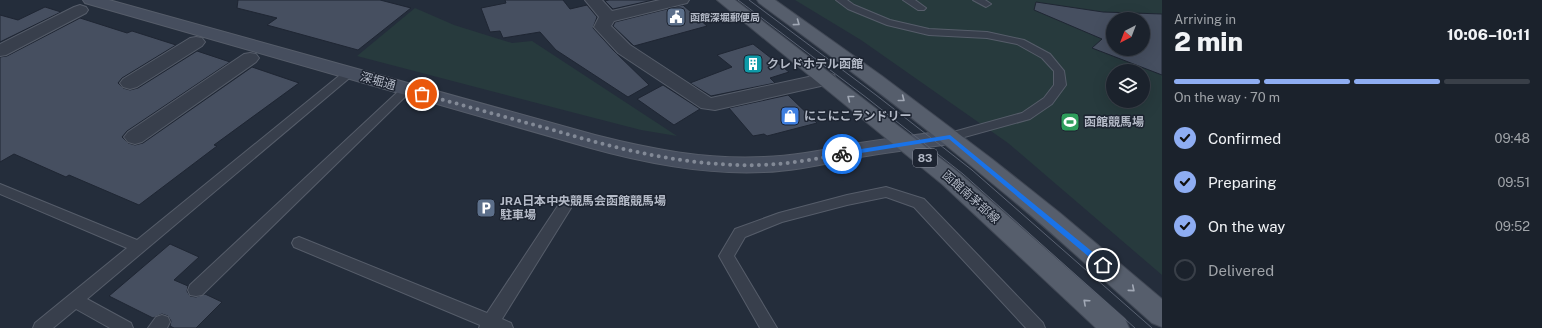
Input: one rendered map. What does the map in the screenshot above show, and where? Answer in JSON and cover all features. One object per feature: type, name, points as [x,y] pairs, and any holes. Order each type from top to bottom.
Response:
[{"type":"main road","name":"函館南茅部線","points":[[725,0],[827,79],[950,178],[1115,328]]},
{"type":"main road","name":"83","points":[[765,0],[890,90],[986,165],[1162,315]]},
{"type":"street","points":[[593,0],[608,17]]},
{"type":"street","points":[[681,0],[608,17],[602,27],[624,49],[708,104],[715,104],[827,79]]},
{"type":"street","points":[[0,51],[86,5]]},
{"type":"street","name":"深堀通","points":[[86,5],[349,73],[594,142],[642,154],[688,162],[768,164],[804,161],[872,148],[950,137]]},
{"type":"street","points":[[130,83],[196,42]]},
{"type":"street","points":[[135,137],[250,58]]},
{"type":"lane","points":[[841,0],[851,7],[887,22],[929,32],[987,36],[1020,42],[1046,56],[1059,71],[1060,85],[1048,101],[1026,116],[950,137]]},
{"type":"lane","points":[[908,0],[920,8]]},
{"type":"lane","points":[[41,328],[349,73]]},
{"type":"lane","points":[[196,290],[407,89]]},
{"type":"lane","points":[[0,189],[139,247]]},
{"type":"lane","points":[[769,328],[726,256],[740,233],[778,218],[847,200],[886,192],[919,203],[1037,328]]},
{"type":"lane","points":[[299,243],[495,326],[564,208]]},
{"type":"lane","points":[[75,300],[125,328]]},
{"type":"shaded area","name":"函館競馬場","points":[[795,0],[1162,0],[1162,275],[1008,143],[861,40]]},
{"type":"shaded area","points":[[415,8],[454,25],[512,43],[532,41],[677,136],[641,130],[357,56]]},
{"type":"building","points":[[238,0],[380,0],[411,8],[358,50],[267,25],[277,18],[237,8]]},
{"type":"building","points":[[505,0],[563,0],[570,9],[587,5],[597,17],[593,28],[649,85],[628,97],[556,50],[540,32],[503,38],[500,31],[490,32],[481,8],[506,3]]},
{"type":"building","points":[[653,0],[613,9],[605,1]]},
{"type":"building","points":[[1036,2],[1106,12],[1106,53],[1092,48],[1102,39],[1034,10]]},
{"type":"building","points":[[683,5],[707,26],[634,46],[613,26],[615,22]]},
{"type":"building","points":[[45,7],[61,12],[0,42],[0,15],[18,20]]},
{"type":"building","points":[[1150,14],[1162,14],[1162,75],[1150,70],[1150,64],[1133,64],[1113,56],[1150,56]]},
{"type":"building","points":[[80,18],[127,33],[132,31],[176,45],[122,78],[118,83],[123,88],[130,90],[138,88],[197,51],[230,62],[127,131],[122,137],[128,143],[135,145],[143,143],[252,67],[299,83],[214,145],[217,146],[139,205],[69,175],[66,177],[14,154],[0,162],[0,57],[7,56]]},
{"type":"building","points":[[753,44],[789,72],[770,78],[775,83],[711,96],[690,83],[732,67],[717,55]]},
{"type":"building","points":[[663,85],[700,109],[674,125],[637,99]]},
{"type":"building","points":[[788,95],[817,123],[767,136],[764,134],[753,136],[729,108]]},
{"type":"building","points":[[170,244],[199,257],[174,280],[188,286],[187,291],[190,296],[196,297],[205,294],[222,302],[196,328],[174,328],[170,326],[171,321],[168,316],[162,314],[153,318],[109,296]]},
{"type":"tram line","points":[[738,0],[867,98],[963,174],[1135,328]]},
{"type":"tram line","points":[[749,0],[876,95],[972,170],[1152,328]]},
{"type":"way so far","points":[[422,94],[594,142],[642,154],[688,162],[761,165],[804,161],[842,154]]},
{"type":"place","name":"函館深堀郵便局","points":[[676,17]]},
{"type":"place","name":"クレドホテル函館","points":[[753,64]]},
{"type":"place","name":"にこにこランドリー","points":[[790,116]]},
{"type":"place","name":"函館競馬場","points":[[1070,122]]},
{"type":"place","name":"JRA日本中央競馬会函館競馬場 駐車場","points":[[486,208]]},
{"type":"route","points":[[842,154],[872,148],[950,137],[986,165],[1103,265]]}]
